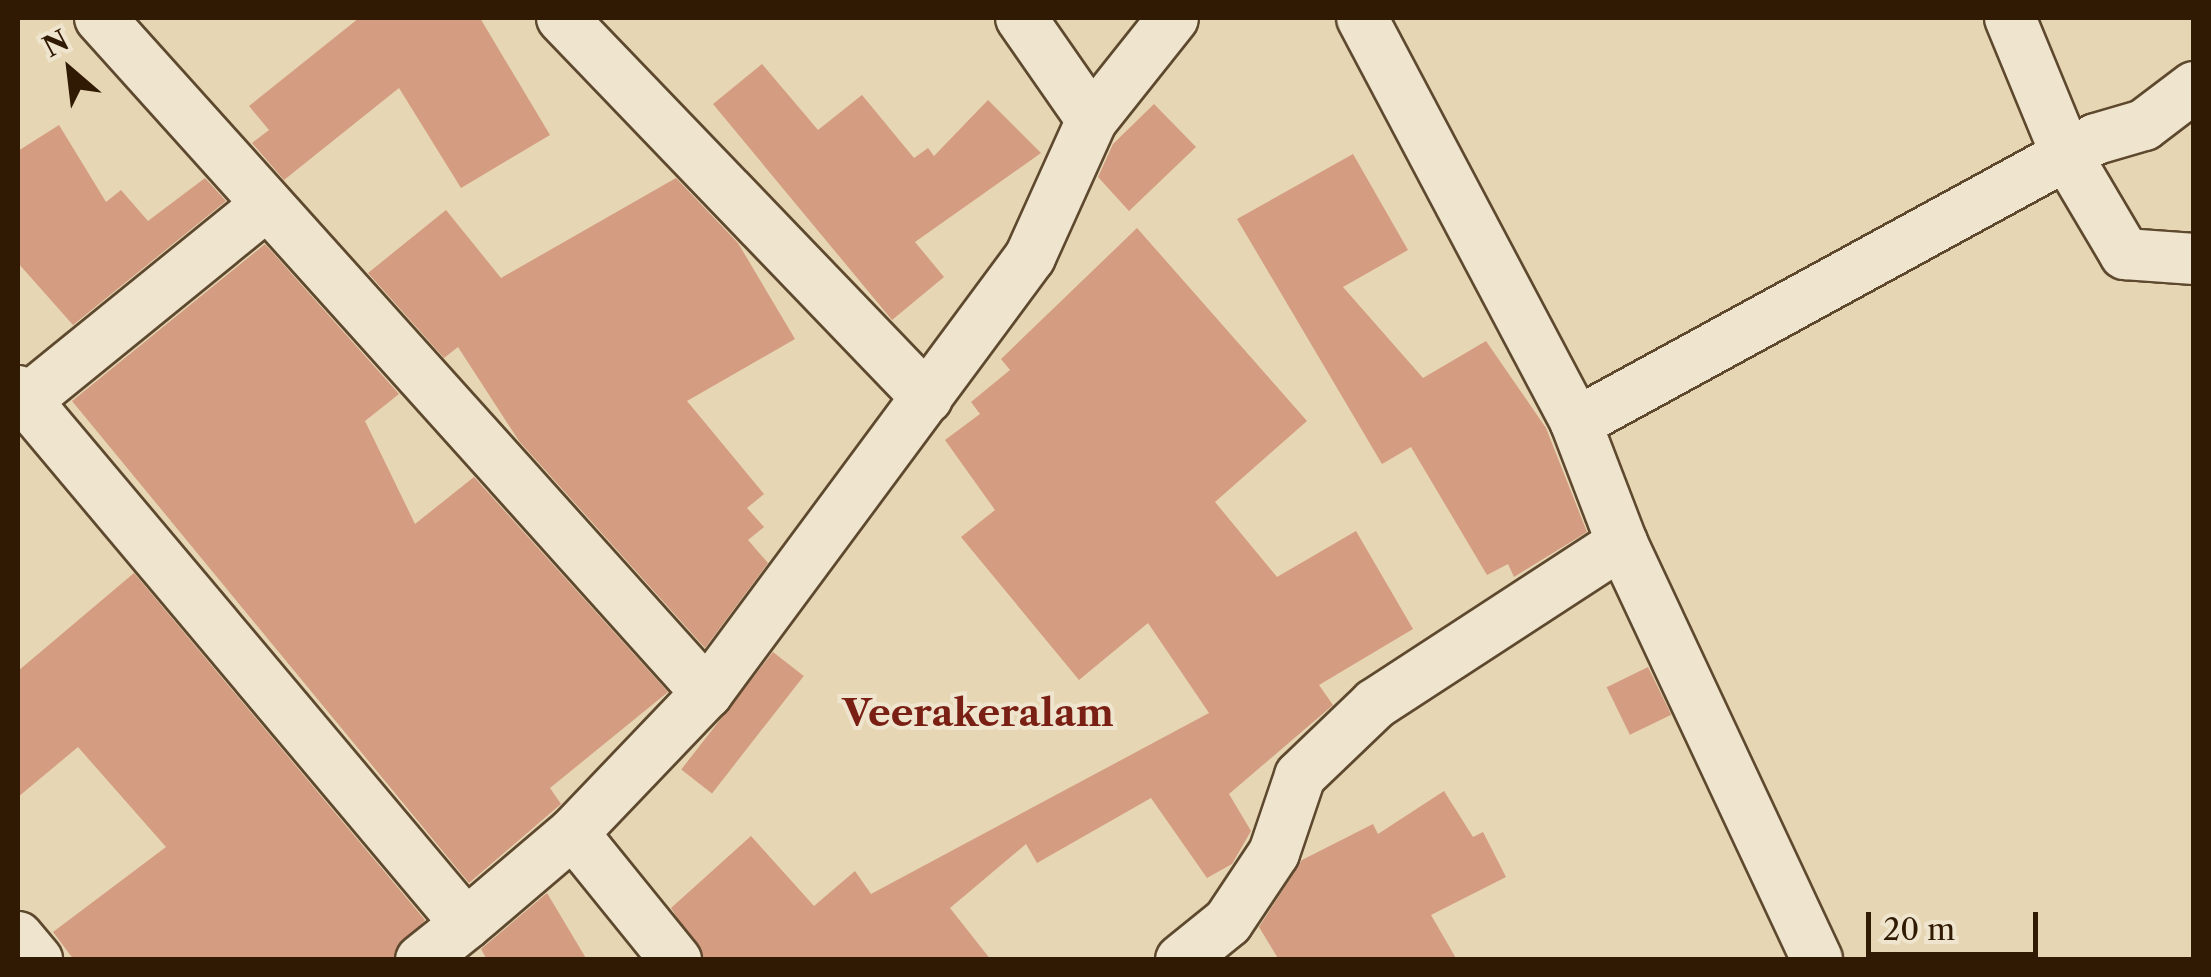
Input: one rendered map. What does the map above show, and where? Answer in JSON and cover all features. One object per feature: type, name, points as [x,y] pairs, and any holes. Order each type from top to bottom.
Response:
[{"type":"street","points":[[100,18],[707,693]]},
{"type":"street","points":[[562,18],[926,398]]},
{"type":"street","points":[[1022,18],[1092,120]]},
{"type":"street","points":[[422,960],[573,833],[707,693],[1030,257],[1092,120],[1173,18]]},
{"type":"street","points":[[1362,18],[1576,423],[1622,543],[1817,960]]},
{"type":"street","points":[[2010,18],[2067,156],[2124,254],[2194,259]]},
{"type":"street","points":[[1576,423],[2067,156],[2144,125],[2194,87]]},
{"type":"street","points":[[267,206],[20,400],[466,924]]},
{"type":"street","points":[[1181,960],[1239,941],[1313,764],[1451,648],[1622,543]]},
{"type":"street","points":[[573,833],[676,960]]},
{"type":"street","points":[[18,937],[37,960]]},
{"type":"building","points":[[359,18],[480,18],[550,135],[461,188],[399,88],[284,180],[252,143],[269,130],[249,106]]},
{"type":"building","points":[[762,64],[818,130],[862,95],[914,158],[928,148],[934,156],[988,100],[1041,153],[915,242],[944,277],[892,320],[713,104]]},
{"type":"building","points":[[1154,104],[1196,147],[1129,211],[1098,177],[1113,144]]},
{"type":"building","points":[[59,125],[106,202],[121,190],[148,221],[205,178],[226,201],[73,325],[18,263],[18,151]]},
{"type":"building","points":[[1353,154],[1408,250],[1343,287],[1423,378],[1486,341],[1546,428],[1587,532],[1514,577],[1508,564],[1487,575],[1411,447],[1382,464],[1237,219]]},
{"type":"building","points":[[676,178],[738,243],[795,339],[687,401],[764,494],[747,508],[764,527],[748,540],[768,563],[705,648],[519,441],[458,347],[444,358],[368,273],[446,210],[501,278]]},
{"type":"building","points":[[1137,228],[1307,421],[1215,502],[1277,577],[1356,531],[1413,629],[1319,685],[1333,705],[1229,794],[1251,831],[1232,864],[1207,878],[1151,798],[1037,863],[1026,844],[950,908],[991,960],[704,960],[671,908],[751,836],[814,906],[855,871],[871,894],[1209,713],[1148,623],[1079,680],[961,537],[995,510],[945,440],[980,414],[971,402],[1010,370],[1001,359]]},
{"type":"building","points":[[265,244],[399,394],[365,421],[415,524],[474,477],[668,692],[550,788],[561,804],[469,883],[72,401]]},
{"type":"building","points":[[134,573],[425,920],[393,960],[74,960],[53,932],[166,847],[78,747],[18,797],[18,671]]},
{"type":"building","points":[[773,652],[804,676],[712,793],[681,769]]},
{"type":"building","points":[[1648,667],[1671,715],[1630,735],[1607,687]]},
{"type":"building","points":[[1444,791],[1473,837],[1483,832],[1506,877],[1431,915],[1457,960],[1279,960],[1259,927],[1302,860],[1373,824],[1378,834]]},
{"type":"building","points":[[547,893],[587,960],[487,960],[481,949]]},
{"type":"district","name":"Veerakeralam","points":[[978,713]]}]
